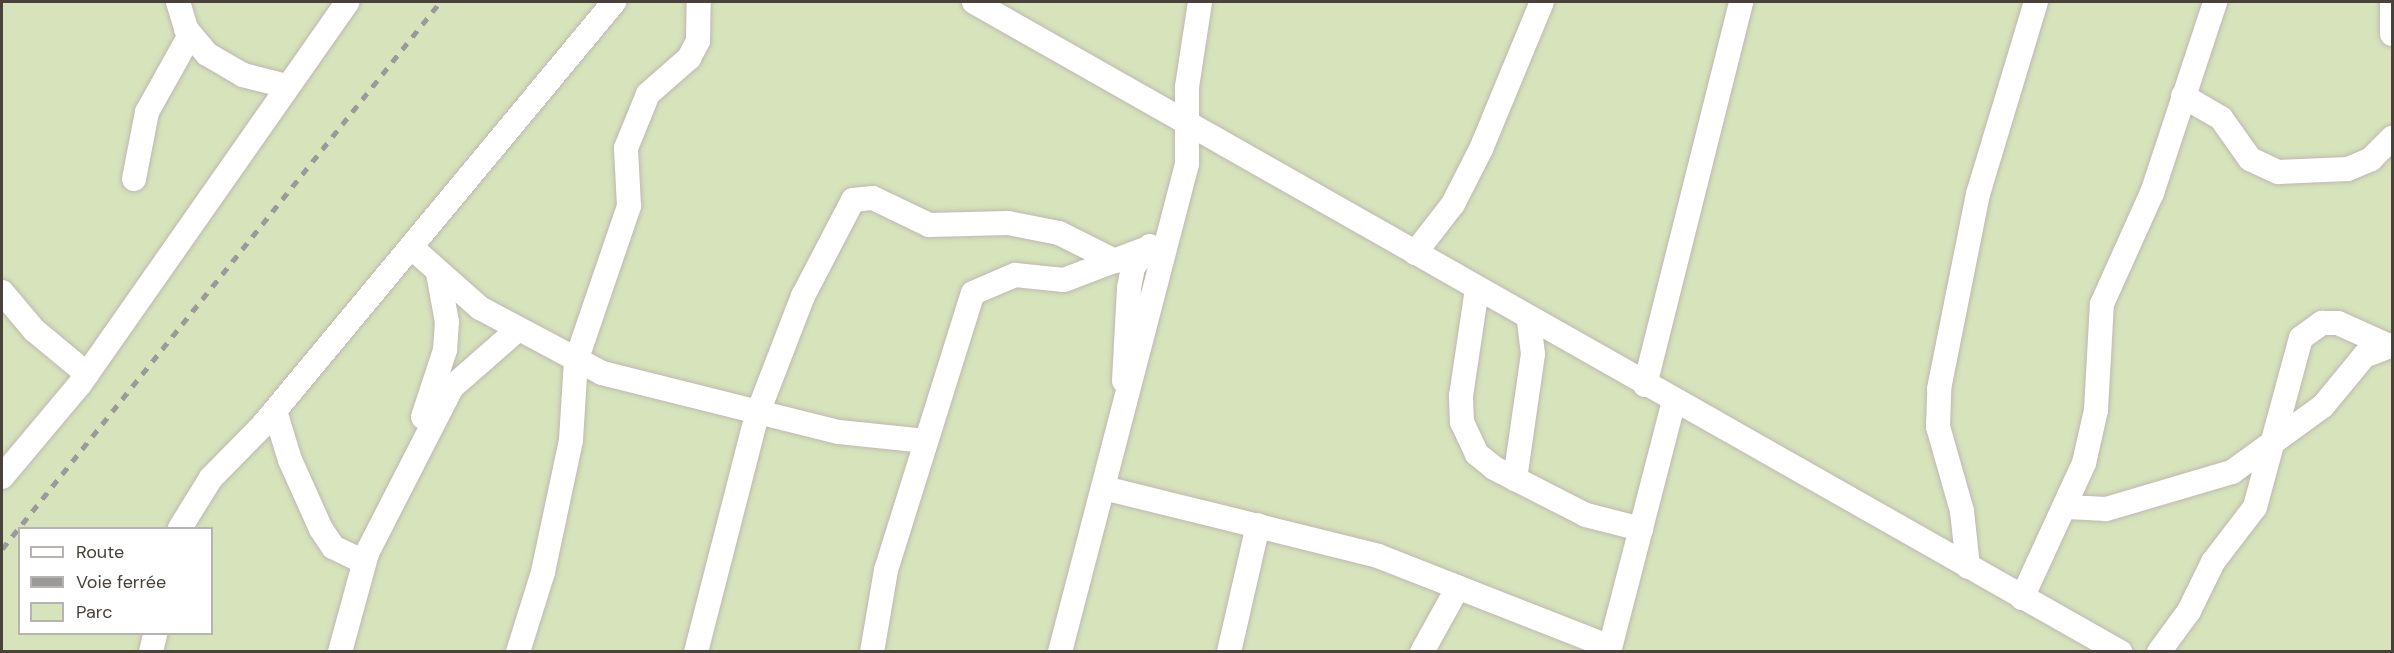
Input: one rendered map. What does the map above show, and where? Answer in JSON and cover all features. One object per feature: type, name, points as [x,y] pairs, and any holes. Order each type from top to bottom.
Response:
[{"type":"street","points":[[178,2],[190,35],[207,54],[243,75],[286,86]]},
{"type":"street","points":[[2,477],[87,374],[286,86],[347,2]]},
{"type":"street","points":[[181,527],[211,478],[274,411],[614,2]]},
{"type":"street","points":[[518,651],[534,606],[571,440],[576,361],[623,232],[629,206],[626,148],[633,125],[648,94],[689,58],[698,41],[699,2]]},
{"type":"street","points":[[974,2],[1645,385],[2120,651]]},
{"type":"street","points":[[1060,651],[1187,164],[1188,124],[1200,2]]},
{"type":"street","points":[[1415,253],[1453,204],[1482,149],[1542,2]]},
{"type":"street","points":[[1645,385],[1741,2]]},
{"type":"street","points":[[1968,567],[1962,511],[1938,428],[1939,389],[1978,194],[2036,2]]},
{"type":"street","points":[[2022,598],[2067,507],[2093,431],[2102,304],[2152,193],[2215,2]]},
{"type":"street","points":[[2392,2],[2392,34]]},
{"type":"street","points":[[134,179],[147,112],[190,35]]},
{"type":"street","points":[[2183,96],[2221,118],[2250,159],[2278,172],[2301,175],[2348,169],[2371,159],[2392,138]]},
{"type":"street","points":[[696,651],[757,415],[803,296],[853,200],[873,198],[929,225],[1008,223],[1059,233],[1115,261]]},
{"type":"street","points":[[872,651],[886,570],[973,292],[999,279],[1028,275],[1058,281],[1145,249],[1169,232]]},
{"type":"street","points":[[411,247],[480,308],[576,361],[622,379],[757,415],[839,432],[926,441]]},
{"type":"street","points":[[1128,397],[1124,332],[1133,267],[1145,249]]},
{"type":"street","points":[[409,472],[445,350],[447,322],[438,273]]},
{"type":"street","points":[[1477,289],[1462,366],[1462,422],[1477,454],[1515,479],[1602,523],[1641,530]]},
{"type":"street","points":[[2,292],[34,330],[87,374]]},
{"type":"street","points":[[1515,479],[1533,354],[1529,319]]},
{"type":"street","points":[[2159,651],[2189,611],[2213,562],[2255,507],[2284,389],[2308,331],[2338,323],[2391,346]]},
{"type":"street","points":[[340,651],[364,562],[452,387],[517,330]]},
{"type":"street","points":[[2067,507],[2106,509],[2150,498],[2232,472],[2270,448],[2323,406],[2364,356],[2391,346]]},
{"type":"street","points":[[1104,488],[1221,521],[1258,525],[1378,556],[1609,649],[1674,401]]},
{"type":"street","points":[[274,411],[290,460],[321,529],[333,547],[364,562]]},
{"type":"street","points":[[1229,651],[1258,525]]},
{"type":"street","points":[[1422,651],[1458,587]]},
{"type":"street","points":[[152,651],[155,635]]},
{"type":"green space","points":[[2,2],[2392,2],[2392,651],[2,651]]},
{"type":"railway","points":[[20,527],[440,2]]},
{"type":"railway","points":[[2,549],[18,529]]}]
